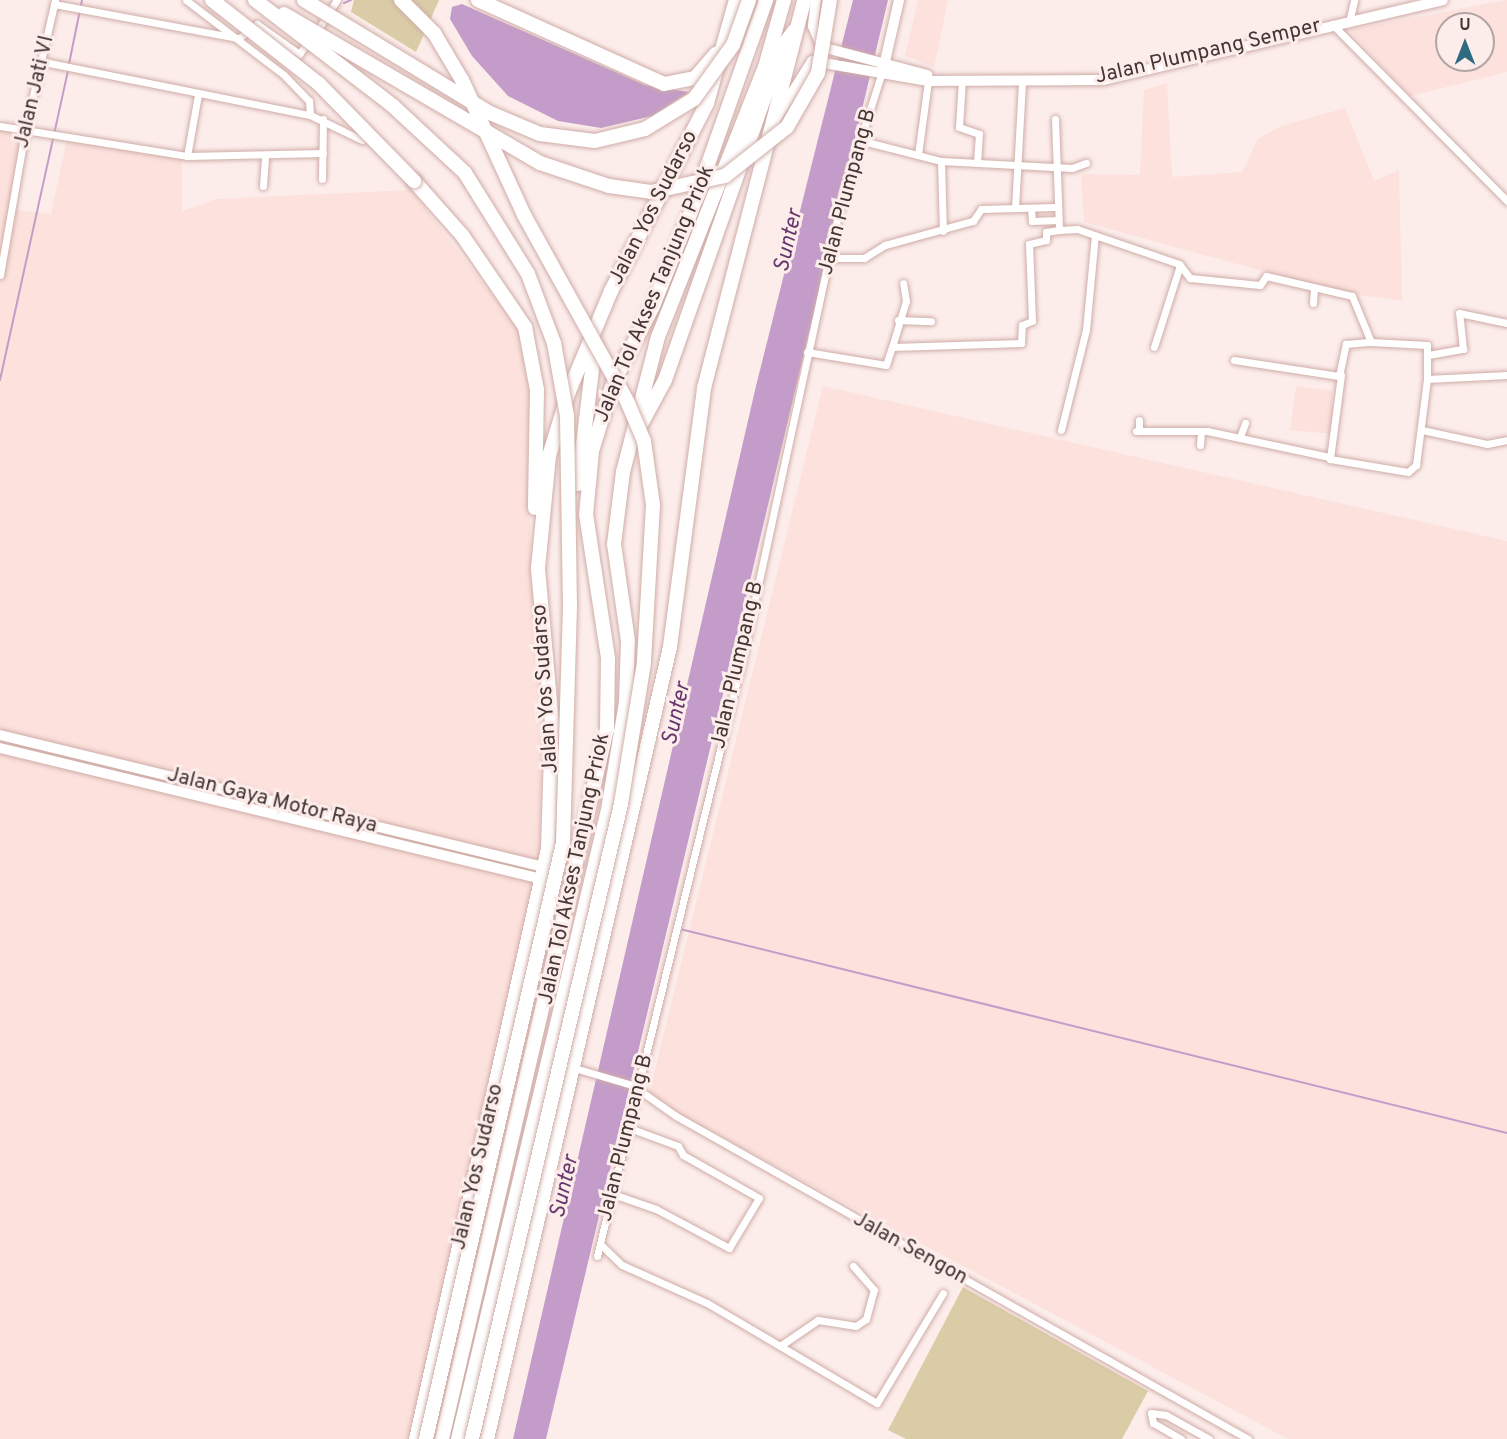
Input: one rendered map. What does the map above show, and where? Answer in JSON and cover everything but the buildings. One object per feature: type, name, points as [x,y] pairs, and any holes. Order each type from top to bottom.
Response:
[{"type":"highway","points":[[212,0],[318,84],[442,213],[517,311],[532,347],[538,568]]},
{"type":"highway","points":[[255,0],[393,106],[465,173],[528,274],[554,343],[567,416],[570,595],[563,843],[426,1439]]},
{"type":"highway","points":[[261,0],[540,163],[609,186],[651,192],[725,176],[787,127],[818,73],[830,0]]},
{"type":"highway","points":[[304,0],[490,113],[540,134],[595,141],[645,129],[694,99],[734,45],[749,0]]},
{"type":"highway","points":[[401,0],[434,33],[462,80],[524,215],[632,410],[644,441],[653,506],[644,663],[621,804],[472,1439]]},
{"type":"highway","points":[[478,0],[633,74],[664,84],[700,75],[720,45],[730,0]]},
{"type":"highway","name":"Jalan Yos Sudarso","points":[[416,1439],[543,873],[552,804],[552,723],[538,568],[557,424],[611,291],[707,103],[736,0]]},
{"type":"highway","name":"Jalan Tol Akses Tanjung Priok","points":[[442,1439],[575,879],[609,698],[608,657],[586,515],[591,451],[609,393],[664,282],[766,0]]},
{"type":"highway","name":"Jalan Tol Akses Tanjung Priok","points":[[458,1439],[590,884],[626,703],[628,641],[614,544],[630,446],[658,337],[765,67],[784,0]]},
{"type":"highway","points":[[487,1439],[570,1067],[670,647],[704,388],[777,118],[804,0]]},
{"type":"highway","points":[[630,446],[665,380],[782,47],[797,27]]},
{"type":"highway","points":[[586,515],[578,485],[581,430],[593,354],[611,291]]},
{"type":"street","points":[[186,0],[239,38],[284,75],[309,101],[310,115]]},
{"type":"street","points":[[284,75],[338,0]]},
{"type":"street","points":[[777,118],[807,64],[831,57],[814,35],[816,0]]},
{"type":"street","points":[[880,70],[899,0]]},
{"type":"street","points":[[1350,18],[1354,0]]},
{"type":"street","name":"Jalan Plumpang Semper","points":[[831,57],[931,80],[1022,82],[1103,80],[1350,18],[1443,0]]},
{"type":"street","points":[[55,2],[86,11],[239,38],[257,24],[299,54]]},
{"type":"street","name":"Jalan Jati VI","points":[[0,276],[26,126],[44,62],[55,2]]},
{"type":"street","points":[[1331,23],[1507,201]]},
{"type":"street","points":[[44,62],[75,71],[310,115],[323,119],[362,140]]},
{"type":"street","name":"Jalan Plumpang B","points":[[597,1256],[610,1193],[639,1089],[678,914],[741,664],[829,258],[859,140],[880,70]]},
{"type":"street","points":[[918,155],[931,80]]},
{"type":"street","points":[[962,80],[959,127],[979,134],[977,163]]},
{"type":"street","points":[[1016,208],[1015,165],[1022,82]]},
{"type":"street","points":[[187,156],[198,95]]},
{"type":"street","points":[[322,179],[323,119]]},
{"type":"street","points":[[1055,119],[1053,168],[1059,230]]},
{"type":"street","points":[[0,126],[49,129],[187,156],[323,153]]},
{"type":"street","points":[[859,140],[941,160],[1053,168],[1086,164]]},
{"type":"street","points":[[264,186],[265,156]]},
{"type":"street","points":[[941,160],[943,231]]},
{"type":"street","points":[[829,258],[864,258],[885,245],[973,221],[981,209],[1055,207]]},
{"type":"street","points":[[1031,208],[1032,220],[1058,220]]},
{"type":"street","points":[[892,347],[1022,343],[1022,325],[1032,321],[1029,244],[1046,240],[1046,232],[1059,230],[1095,235],[1180,265],[1190,278],[1260,285],[1266,276],[1352,296],[1371,342]]},
{"type":"street","points":[[1061,430],[1086,330],[1095,235]]},
{"type":"street","points":[[1154,347],[1180,265]]},
{"type":"street","points":[[807,352],[886,365],[898,320],[906,301],[903,282]]},
{"type":"street","points":[[1313,303],[1314,288]]},
{"type":"street","points":[[1428,355],[1462,349],[1459,313],[1507,323]]},
{"type":"street","points":[[898,320],[931,321]]},
{"type":"street","points":[[1139,420],[1137,431],[1201,431],[1240,437],[1329,457],[1408,472],[1415,469],[1422,430],[1428,369],[1428,355],[1424,344],[1371,342],[1346,344],[1329,457]]},
{"type":"street","points":[[1234,360],[1341,374]]},
{"type":"street","points":[[1427,379],[1507,375]]},
{"type":"street","points":[[1240,437],[1245,423]]},
{"type":"street","points":[[1422,430],[1486,444],[1507,440]]},
{"type":"street","points":[[1200,446],[1201,431]]},
{"type":"street","name":"Jalan Gaya Motor Raya","points":[[0,735],[466,847],[543,873]]},
{"type":"street","name":"Jalan Gaya Motor Raya","points":[[0,748],[463,859],[543,873]]},
{"type":"street","points":[[194,795],[197,783]]},
{"type":"street","points":[[463,859],[466,847]]},
{"type":"street","name":"Jalan Sengon","points":[[570,1067],[632,1084],[676,1116],[1248,1439]]},
{"type":"street","points":[[610,1193],[656,1209],[729,1248],[759,1198],[683,1155],[678,1146],[627,1127]]},
{"type":"street","points":[[600,1244],[622,1265],[707,1303],[877,1403],[943,1293]]},
{"type":"street","points":[[780,1346],[818,1320],[856,1326],[866,1319],[874,1290],[853,1266]]},
{"type":"street","points":[[1181,1439],[1153,1423],[1151,1413],[1166,1415],[1209,1439]]},
{"type":"shaded area","points":[[354,0],[439,0],[416,52],[351,12]]},
{"type":"shaded area","points":[[853,0],[888,0],[546,1439],[513,1439],[756,386]]},
{"type":"shaded area","points":[[918,0],[948,0],[934,67],[905,56]]},
{"type":"shaded area","points":[[1507,0],[1507,72],[1410,96],[1349,30],[1435,14],[1435,72],[1495,72],[1495,12],[1444,12]]},
{"type":"shaded area","points":[[462,4],[645,85],[689,92],[652,116],[601,128],[558,121],[508,96],[472,56],[450,19],[452,7]]},
{"type":"shaded area","points":[[1167,83],[1172,177],[1242,172],[1258,139],[1281,126],[1345,108],[1374,181],[1399,170],[1402,301],[1339,292],[1084,222],[1081,174],[1140,175],[1144,90]]},
{"type":"shaded area","points":[[0,127],[25,128],[9,209],[51,214],[68,135],[182,156],[182,211],[217,199],[411,190],[526,339],[537,412],[528,427],[531,560],[543,650],[539,876],[411,1439],[0,1439]]},
{"type":"shaded area","points":[[823,386],[1507,541],[1507,1439],[1288,1439],[648,1098]]},
{"type":"shaded area","points":[[1296,386],[1332,391],[1333,434],[1290,430]]},
{"type":"shaded area","points":[[963,1287],[1148,1391],[1122,1439],[906,1439],[888,1430]]},
{"type":"waterway","points":[[69,64],[82,0]]},
{"type":"waterway","points":[[344,3],[351,0]]},
{"type":"waterway","points":[[0,380],[68,70]]},
{"type":"waterway","points":[[680,929],[1507,1133]]},
{"type":"water label","name":"Sunter","points":[[789,241]]},
{"type":"water label","name":"Sunter","points":[[677,714]]},
{"type":"water label","name":"Sunter","points":[[565,1187]]}]
